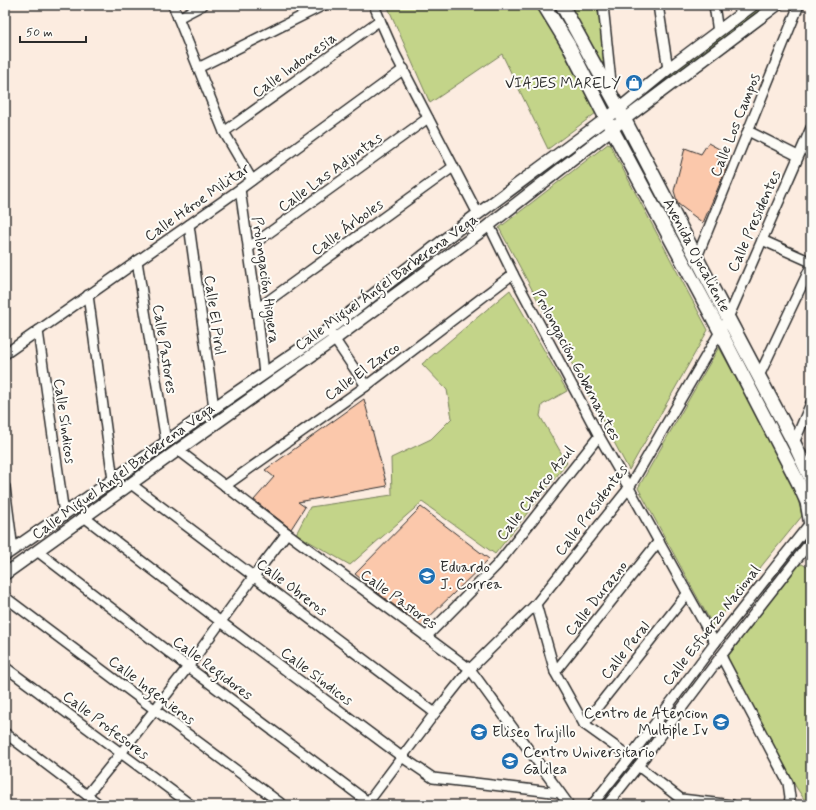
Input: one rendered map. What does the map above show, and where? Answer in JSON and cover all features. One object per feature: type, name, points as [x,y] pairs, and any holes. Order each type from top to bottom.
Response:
[{"type":"main road","name":"Avenida Ojocaliente","points":[[544,5],[569,46],[798,482],[807,502],[811,525]]},
{"type":"main road","name":"Avenida Ojocaliente","points":[[562,5],[619,108],[794,443],[811,479]]},
{"type":"street","points":[[173,5],[224,132],[252,180]]},
{"type":"street","points":[[178,18],[203,5]]},
{"type":"street","points":[[198,68],[324,5]]},
{"type":"street","points":[[374,5],[428,118],[478,214]]},
{"type":"street","points":[[603,5],[619,108]]},
{"type":"street","points":[[658,5],[668,69]]},
{"type":"street","points":[[714,5],[718,32]]},
{"type":"street","name":"Calle Miguel Ángel Barberena Vega","points":[[5,574],[335,339],[489,225],[609,124],[619,108],[753,5]]},
{"type":"street","name":"Calle Miguel Ángel Barberena Vega","points":[[619,108],[777,5]]},
{"type":"street","name":"Calle Los Campos","points":[[696,257],[799,5]]},
{"type":"street","name":"Calle Indonesia","points":[[224,132],[380,20]]},
{"type":"street","name":"Calle Héroe Militar","points":[[5,354],[240,189],[404,69]]},
{"type":"street","name":"Calle Las Adjuntas","points":[[248,248],[428,118]]},
{"type":"street","name":"Calle Miguel Ángel Barberena Vega","points":[[9,552],[328,330],[478,214],[609,124]]},
{"type":"street","name":"Calle Presidentes","points":[[369,804],[402,757],[470,669],[536,604],[629,488],[728,318],[811,128]]},
{"type":"street","points":[[748,131],[798,156]]},
{"type":"street","name":"Calle Árboles","points":[[257,309],[453,167]]},
{"type":"street","name":"Prolongación Higuera","points":[[240,189],[257,309],[264,374]]},
{"type":"street","name":"Calle El Pirul","points":[[189,225],[214,408]]},
{"type":"street","name":"Prolongación Gobernantes","points":[[489,225],[598,436],[659,541],[715,643]]},
{"type":"street","points":[[762,240],[811,262]]},
{"type":"street","name":"Calle Pastores","points":[[137,261],[166,442]]},
{"type":"street","points":[[759,376],[811,266]]},
{"type":"street","name":"Calle El Zarco","points":[[225,486],[366,386],[513,274]]},
{"type":"street","points":[[88,296],[113,480]]},
{"type":"street","points":[[328,330],[366,386]]},
{"type":"street","name":"Calle Síndicos","points":[[38,331],[64,514]]},
{"type":"street","points":[[794,443],[811,403]]},
{"type":"street","name":"Calle Charco Azul","points":[[426,637],[497,565],[598,436]]},
{"type":"street","name":"Calle Pastores","points":[[178,450],[470,669],[569,805]]},
{"type":"street","name":"Calle Obreros","points":[[131,484],[435,713]]},
{"type":"street","points":[[5,489],[9,552]]},
{"type":"street","name":"Calle Síndicos","points":[[84,517],[221,622],[402,757],[433,778],[560,793]]},
{"type":"street","name":"Calle Esfuerzo Nacional","points":[[592,805],[630,757],[715,643],[811,522]]},
{"type":"street","points":[[87,795],[188,667],[287,533]]},
{"type":"street","name":"Calle Durazno","points":[[555,672],[659,541]]},
{"type":"street","name":"Calle Esfuerzo Nacional","points":[[606,805],[638,766],[721,656],[811,541]]},
{"type":"street","name":"Calle Regidores","points":[[37,552],[369,804]]},
{"type":"street","name":"Calle Peral","points":[[584,724],[687,594]]},
{"type":"street","name":"Calle Ingenieros","points":[[5,597],[283,805]]},
{"type":"street","points":[[536,604],[555,672],[584,724],[630,757]]},
{"type":"street","points":[[721,656],[788,784],[789,801]]},
{"type":"street","name":"Calle Profesores","points":[[5,667],[191,805]]},
{"type":"street","points":[[5,733],[100,805]]},
{"type":"street","points":[[638,766],[682,799],[732,805]]},
{"type":"green space","points":[[387,5],[538,5],[596,113],[548,149],[502,54],[430,103]]},
{"type":"green space","points":[[568,5],[597,5],[607,75]]},
{"type":"green space","points":[[762,5],[770,5],[627,114],[623,109]]},
{"type":"green space","points":[[609,143],[708,330],[629,470],[499,228]]},
{"type":"green space","points":[[510,290],[567,391],[542,405],[540,416],[567,463],[495,554],[422,502],[350,565],[296,534],[310,507],[392,495],[391,458],[431,439],[452,418],[447,390],[422,364]]},
{"type":"green space","points":[[719,347],[795,486],[802,516],[713,626],[638,488]]},
{"type":"green space","points":[[802,564],[807,567],[811,574],[811,805],[808,805],[796,787],[726,659],[798,565]]},
{"type":"building","points":[[708,143],[723,151],[718,160],[727,167],[703,223],[678,204],[674,191],[685,148],[701,154]]},
{"type":"building","points":[[364,399],[387,486],[298,502],[305,507],[291,529],[254,500],[274,477],[265,470]]},
{"type":"building","points":[[421,507],[489,559],[421,625],[355,574]]},
{"type":"place","name":"VIAJES MARELY","points":[[634,83]]},
{"type":"place","name":"Eduardo J. Correa","points":[[427,576]]},
{"type":"place","name":"Centro de Atencion Multiple Iv","points":[[721,722]]},
{"type":"place","name":"Eliseo Trujillo","points":[[479,732]]},
{"type":"place","name":"Centro Universitario Galilea","points":[[510,761]]}]
